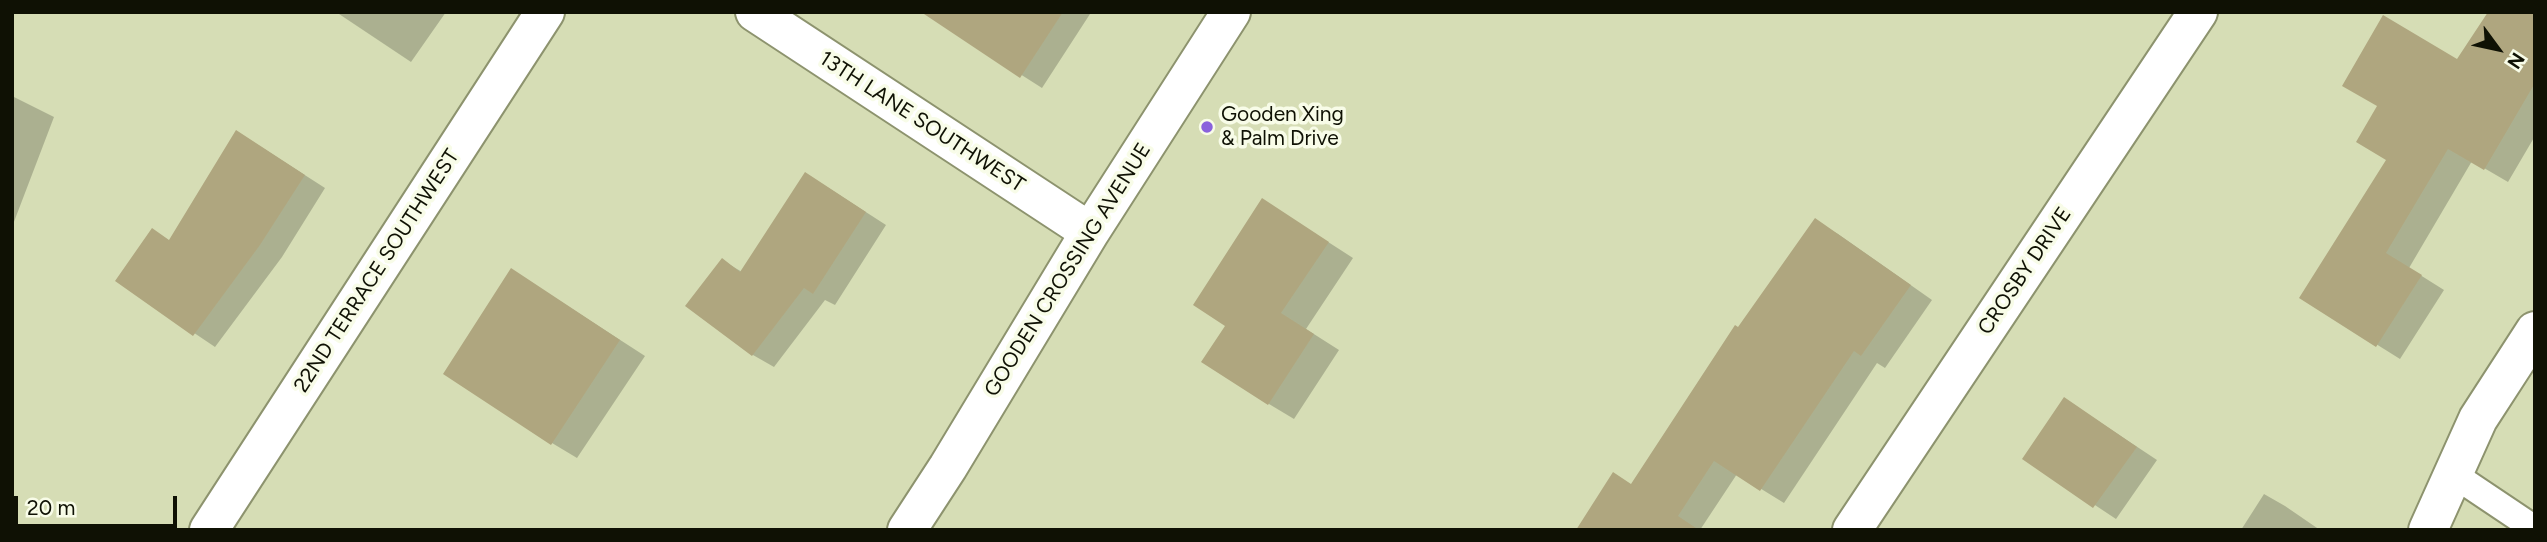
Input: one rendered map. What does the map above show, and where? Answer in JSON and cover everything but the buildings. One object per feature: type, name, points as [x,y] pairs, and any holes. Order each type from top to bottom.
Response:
[{"type":"street","name":"22ND TERRACE SOUTHWEST","points":[[209,530],[545,12]]},
{"type":"street","name":"13TH LANE SOUTHWEST","points":[[755,12],[1090,232]]},
{"type":"street","name":"GOODEN CROSSING AVENUE","points":[[907,530],[1090,232],[1231,12]]},
{"type":"street","name":"CROSBY DRIVE","points":[[1852,530],[2198,12]]},
{"type":"street","points":[[2428,530],[2478,419],[2535,331]]},
{"type":"lane","points":[[2453,474],[2535,529]]},
{"type":"place","name":"Gooden Xing & Palm Drive","points":[[1207,127]]}]
